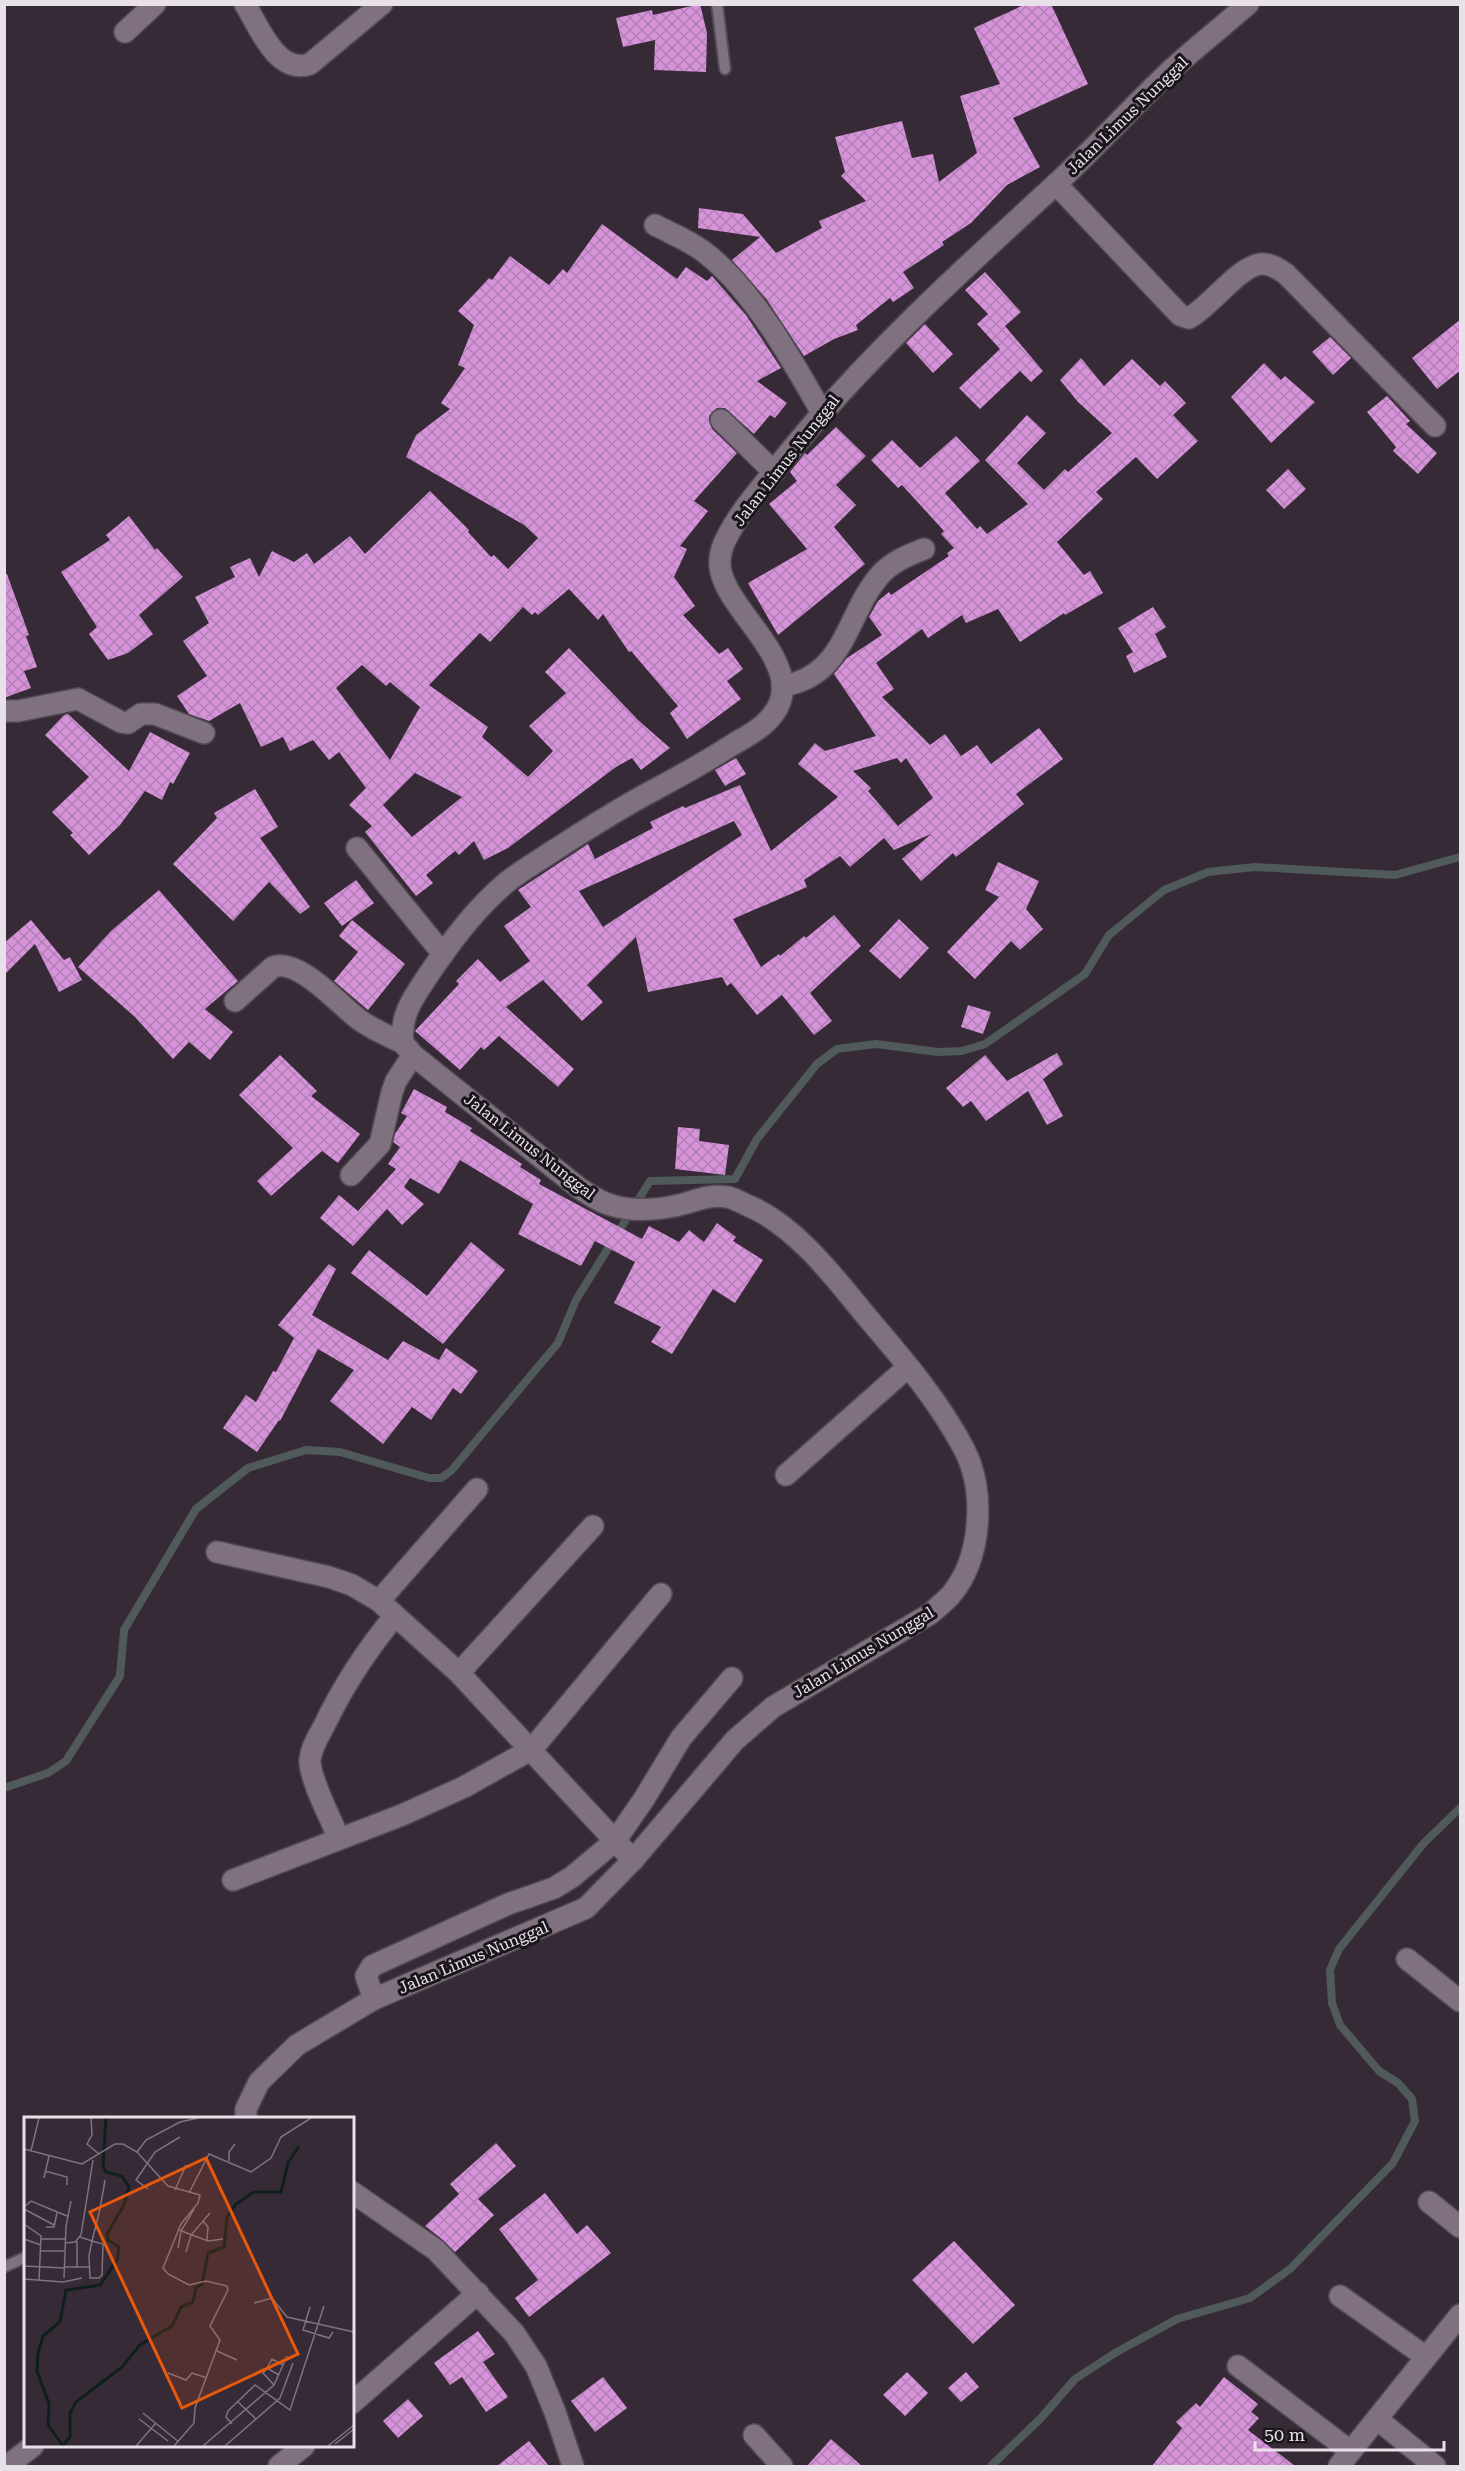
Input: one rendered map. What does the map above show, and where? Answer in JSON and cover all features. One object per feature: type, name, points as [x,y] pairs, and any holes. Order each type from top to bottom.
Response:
[{"type":"street","points":[[125,32],[154,4]]},
{"type":"street","points":[[245,4],[278,57],[288,64],[301,67],[310,64],[382,4],[393,4]]},
{"type":"street","name":"Jalan Limus Nunggal","points":[[782,686],[776,663],[764,639],[725,584],[720,561],[728,534],[822,413],[892,338],[986,247],[1056,184],[1170,72],[1248,4]]},
{"type":"street","points":[[1056,184],[1180,315],[1189,318],[1198,313],[1241,274],[1254,267],[1262,264],[1278,269],[1435,426]]},
{"type":"street","points":[[655,225],[706,252],[723,268],[770,329],[822,413]]},
{"type":"street","points":[[722,420],[774,472]]},
{"type":"street","points":[[351,1175],[380,1144],[392,1092],[408,1049],[401,1032],[412,998],[474,914],[507,882],[611,813],[706,761],[761,727],[777,706],[782,686],[799,683],[821,669],[839,649],[880,575],[891,565],[924,549]]},
{"type":"street","points":[[4,711],[18,711],[78,699],[121,722],[128,723],[146,713],[155,714],[174,719],[204,733]]},
{"type":"street","points":[[357,848],[443,954]]},
{"type":"street","name":"Jalan Limus Nunggal","points":[[235,1001],[273,967],[278,965],[288,967],[310,978],[361,1021],[408,1049],[579,1188],[609,1205],[649,1209],[706,1198],[728,1197],[769,1216],[831,1273],[908,1367],[941,1412],[965,1450],[975,1482],[977,1514],[976,1537],[964,1574],[951,1596],[930,1614],[773,1707],[754,1721],[735,1740],[633,1860],[586,1908],[374,1999],[297,2045],[259,2082],[250,2098],[246,2117]]},
{"type":"street","points":[[786,1475],[908,1367]]},
{"type":"street","points":[[379,1601],[477,1489]]},
{"type":"street","points":[[459,1673],[593,1526]]},
{"type":"street","points":[[217,1552],[329,1577],[352,1585],[379,1601],[394,1617],[459,1673],[633,1860]]},
{"type":"street","points":[[232,1880],[402,1815],[464,1787],[532,1749],[661,1594]]},
{"type":"street","points":[[339,1839],[312,1774],[310,1762],[312,1750],[341,1690],[372,1643],[394,1617]]},
{"type":"street","points":[[374,1999],[366,1976],[372,1966],[508,1905],[554,1888],[572,1877],[615,1840],[644,1799],[681,1738],[732,1678]]},
{"type":"street","points":[[1407,1959],[1461,2001]]},
{"type":"street","points":[[354,2193],[436,2250],[514,2333],[536,2366],[555,2412],[573,2466]]},
{"type":"street","points":[[1429,2202],[1461,2227]]},
{"type":"street","points":[[354,2401],[478,2294]]},
{"type":"street","points":[[1340,2296],[1426,2357]]},
{"type":"street","points":[[1238,2366],[1345,2459],[1461,2315]]},
{"type":"street","points":[[1377,2419],[1435,2466]]},
{"type":"street","points":[[754,2435],[782,2466]]},
{"type":"street","points":[[7,2466],[31,2447]]},
{"type":"street","points":[[279,2466],[302,2447]]},
{"type":"lane","points":[[717,4],[725,69]]},
{"type":"lane","points":[[4,2267],[24,2258]]},
{"type":"building","points":[[700,4],[707,33],[706,72],[654,70],[655,40],[623,47],[616,18],[652,10],[653,15]]},
{"type":"building","points":[[1026,4],[1051,4],[1088,84],[1013,118],[1040,167],[1007,185],[971,223],[942,242],[944,245],[903,272],[914,288],[893,302],[890,298],[856,325],[858,330],[834,339],[804,356],[767,300],[732,260],[760,237],[698,228],[699,208],[743,214],[776,253],[822,228],[819,221],[866,201],[841,176],[845,172],[835,137],[902,121],[912,158],[933,154],[939,182],[977,153],[960,96],[1000,84],[974,28]]},
{"type":"building","points":[[602,224],[677,279],[686,267],[707,281],[712,276],[746,315],[781,368],[757,381],[787,403],[775,418],[770,415],[754,434],[725,408],[717,408],[709,416],[712,429],[737,453],[694,501],[708,511],[680,546],[687,549],[674,577],[695,606],[683,615],[719,654],[728,648],[743,669],[727,681],[741,699],[687,739],[670,713],[678,706],[631,651],[629,652],[603,614],[598,620],[569,589],[538,615],[535,612],[532,615],[523,607],[490,642],[480,633],[429,685],[488,727],[482,737],[528,777],[553,751],[529,726],[566,693],[545,672],[569,648],[638,720],[670,748],[641,770],[632,758],[616,767],[508,848],[484,860],[474,841],[459,855],[455,851],[426,875],[433,883],[416,896],[365,832],[372,826],[349,805],[366,788],[339,752],[329,760],[313,740],[290,751],[283,737],[261,747],[240,703],[209,721],[189,714],[177,696],[207,676],[183,641],[209,623],[195,597],[235,577],[230,567],[250,558],[259,577],[272,551],[294,562],[307,553],[314,564],[350,536],[365,554],[430,491],[469,530],[468,532],[491,557],[494,555],[508,569],[538,538],[524,525],[406,457],[416,435],[450,409],[441,403],[465,368],[458,365],[474,325],[458,311],[489,278],[492,280],[510,256],[549,285],[563,269],[567,273]],"holes":[[[362,665],[386,686],[390,682],[420,707],[390,760],[336,688]],[[415,773],[462,797],[412,837],[383,805]]]},
{"type":"building","points":[[985,272],[1021,312],[1005,326],[1043,371],[1031,382],[1020,371],[980,409],[959,388],[1000,349],[977,324],[988,314],[965,290]]},
{"type":"building","points":[[1461,319],[1461,370],[1437,389],[1412,358]]},
{"type":"building","points":[[925,324],[953,354],[933,373],[906,343]]},
{"type":"building","points":[[1330,337],[1351,358],[1333,375],[1312,352]]},
{"type":"building","points":[[1081,358],[1104,386],[1132,359],[1160,386],[1165,381],[1186,403],[1173,415],[1198,441],[1157,479],[1136,457],[1096,492],[1103,499],[1057,542],[1084,575],[1090,571],[1103,593],[1065,615],[1064,613],[1020,642],[998,609],[966,623],[962,615],[928,638],[922,629],[876,663],[894,689],[882,697],[930,745],[945,734],[961,756],[977,745],[991,764],[1039,728],[1063,759],[1016,794],[1024,804],[956,857],[953,853],[921,881],[902,859],[931,834],[894,850],[884,838],[850,867],[840,856],[804,880],[807,887],[733,919],[761,967],[779,954],[780,956],[804,936],[806,938],[834,915],[861,946],[810,993],[832,1021],[814,1035],[782,995],[757,1015],[731,983],[727,986],[722,977],[648,992],[636,937],[587,985],[603,1002],[582,1021],[543,980],[506,1007],[574,1069],[558,1087],[499,1036],[484,1050],[481,1047],[460,1070],[415,1031],[459,984],[456,981],[478,959],[500,982],[530,961],[504,926],[531,907],[518,890],[588,844],[595,859],[653,828],[650,822],[683,806],[685,808],[740,785],[771,851],[838,797],[798,764],[815,743],[825,751],[876,736],[834,674],[847,658],[882,635],[869,617],[878,601],[889,592],[891,595],[949,556],[947,553],[954,548],[941,534],[944,531],[902,485],[898,488],[871,460],[892,440],[920,468],[956,436],[980,461],[945,493],[977,529],[980,526],[987,534],[1028,504],[985,460],[1027,415],[1046,433],[1017,463],[1044,490],[1065,469],[1068,472],[1112,433],[1078,402],[1060,380]],"holes":[[[897,758],[901,763],[906,758],[933,798],[898,826],[868,791],[871,788],[853,771]],[[734,821],[742,835],[603,927],[579,891]]]},
{"type":"building","points":[[1264,363],[1281,380],[1285,376],[1315,402],[1271,443],[1231,397]]},
{"type":"building","points":[[1387,396],[1410,421],[1406,424],[1437,453],[1418,474],[1393,451],[1396,447],[1367,412]]},
{"type":"building","points":[[836,427],[866,456],[836,485],[856,505],[834,527],[865,564],[778,635],[748,583],[807,549],[769,504],[797,481],[790,472],[805,453],[807,455]]},
{"type":"building","points":[[1288,469],[1306,489],[1284,509],[1266,490]]},
{"type":"building","points":[[129,516],[155,550],[157,548],[183,577],[139,615],[153,634],[128,653],[108,660],[89,634],[97,627],[61,572],[110,540],[106,535]]},
{"type":"building","points":[[7,574],[29,635],[26,636],[37,667],[24,671],[31,688],[4,698],[4,575]]},
{"type":"building","points":[[1153,607],[1166,627],[1155,634],[1167,657],[1134,673],[1126,656],[1133,652],[1118,628]]},
{"type":"building","points":[[68,714],[129,771],[150,732],[190,753],[173,784],[170,782],[162,800],[145,791],[120,825],[89,855],[70,835],[73,833],[52,812],[89,777],[45,735],[64,715]]},
{"type":"building","points":[[736,758],[746,774],[725,786],[715,770]]},
{"type":"building","points":[[255,789],[278,827],[260,838],[310,907],[300,914],[269,882],[233,921],[173,864],[217,818],[214,813]]},
{"type":"building","points":[[998,862],[1039,881],[1026,909],[1043,929],[1020,950],[1011,941],[975,979],[947,952],[999,897],[985,890]]},
{"type":"building","points":[[356,880],[374,903],[342,926],[324,903]]},
{"type":"building","points":[[159,890],[238,981],[205,1009],[233,1032],[210,1060],[189,1042],[173,1059],[135,1017],[78,967],[111,931]]},
{"type":"building","points":[[899,919],[929,948],[900,979],[869,951]]},
{"type":"building","points":[[31,920],[64,960],[70,957],[82,980],[59,992],[35,944],[4,975],[4,943]]},
{"type":"building","points":[[352,920],[405,964],[368,1010],[334,981],[358,952],[339,936]]},
{"type":"building","points":[[968,1005],[991,1012],[983,1034],[961,1027]]},
{"type":"building","points":[[1057,1053],[1063,1064],[1043,1079],[1063,1116],[1047,1125],[1028,1091],[986,1121],[971,1101],[963,1107],[946,1088],[985,1055],[1007,1081]]},
{"type":"building","points":[[280,1055],[317,1091],[311,1096],[360,1134],[338,1163],[322,1151],[271,1196],[257,1181],[293,1148],[239,1095]]},
{"type":"building","points":[[414,1089],[447,1107],[445,1112],[472,1128],[470,1131],[522,1164],[520,1167],[541,1180],[539,1184],[642,1239],[649,1226],[679,1242],[689,1230],[704,1242],[717,1223],[736,1237],[733,1241],[763,1260],[735,1303],[713,1289],[672,1354],[651,1342],[661,1327],[614,1303],[635,1262],[595,1241],[581,1266],[518,1234],[533,1204],[460,1160],[439,1194],[410,1178],[404,1187],[424,1204],[402,1225],[387,1209],[353,1246],[320,1218],[339,1195],[358,1211],[396,1169],[388,1164],[400,1147],[393,1142],[395,1134],[407,1116],[401,1113]]},
{"type":"building","points":[[678,1127],[700,1129],[699,1141],[729,1145],[725,1175],[675,1169]]},
{"type":"building","points":[[471,1242],[505,1270],[443,1344],[351,1273],[369,1250],[427,1296]]},
{"type":"building","points":[[329,1264],[336,1269],[312,1315],[388,1360],[403,1341],[439,1360],[446,1348],[478,1371],[461,1394],[453,1388],[431,1420],[412,1407],[383,1444],[330,1401],[354,1370],[318,1349],[280,1421],[257,1452],[223,1428],[246,1395],[256,1402],[273,1371],[276,1372],[294,1338],[278,1325]]},
{"type":"building","points":[[496,2143],[516,2166],[478,2199],[494,2215],[455,2252],[425,2226],[459,2194],[450,2184]]},
{"type":"building","points":[[545,2193],[577,2234],[587,2225],[611,2253],[529,2317],[515,2298],[538,2280],[499,2229]]},
{"type":"building","points":[[954,2241],[1015,2305],[973,2344],[912,2280]]},
{"type":"building","points":[[478,2331],[495,2354],[483,2362],[508,2397],[486,2412],[462,2377],[450,2385],[434,2363]]},
{"type":"building","points":[[907,2372],[928,2393],[905,2416],[883,2395]]},
{"type":"building","points":[[966,2372],[979,2387],[961,2402],[948,2388]]},
{"type":"building","points":[[603,2377],[627,2408],[595,2432],[571,2401]]},
{"type":"building","points":[[1224,2377],[1258,2404],[1251,2412],[1259,2418],[1248,2430],[1295,2466],[1152,2466],[1182,2428],[1176,2422],[1196,2403],[1200,2407]]},
{"type":"building","points":[[408,2399],[423,2416],[398,2438],[383,2421]]},
{"type":"building","points":[[831,2439],[862,2466],[807,2466]]},
{"type":"building","points":[[529,2441],[549,2466],[497,2466]]},
{"type":"waterway","points":[[4,1788],[48,1773],[66,1761],[120,1676],[124,1630],[196,1509],[248,1468],[306,1450],[340,1452],[429,1478],[441,1478],[451,1471],[558,1343],[576,1300],[650,1181],[735,1179],[757,1139],[817,1064],[837,1049],[876,1044],[938,1052],[962,1051],[985,1044],[1085,974],[1109,935],[1164,890],[1208,872],[1255,867],[1395,875],[1460,857]]},
{"type":"waterway","points":[[991,2466],[1041,2418],[1075,2379],[1115,2353],[1177,2319],[1250,2298],[1290,2269],[1393,2163],[1415,2121],[1412,2099],[1398,2083],[1379,2071],[1340,2025],[1332,2003],[1330,1970],[1339,1949],[1423,1844],[1460,1808]]}]
